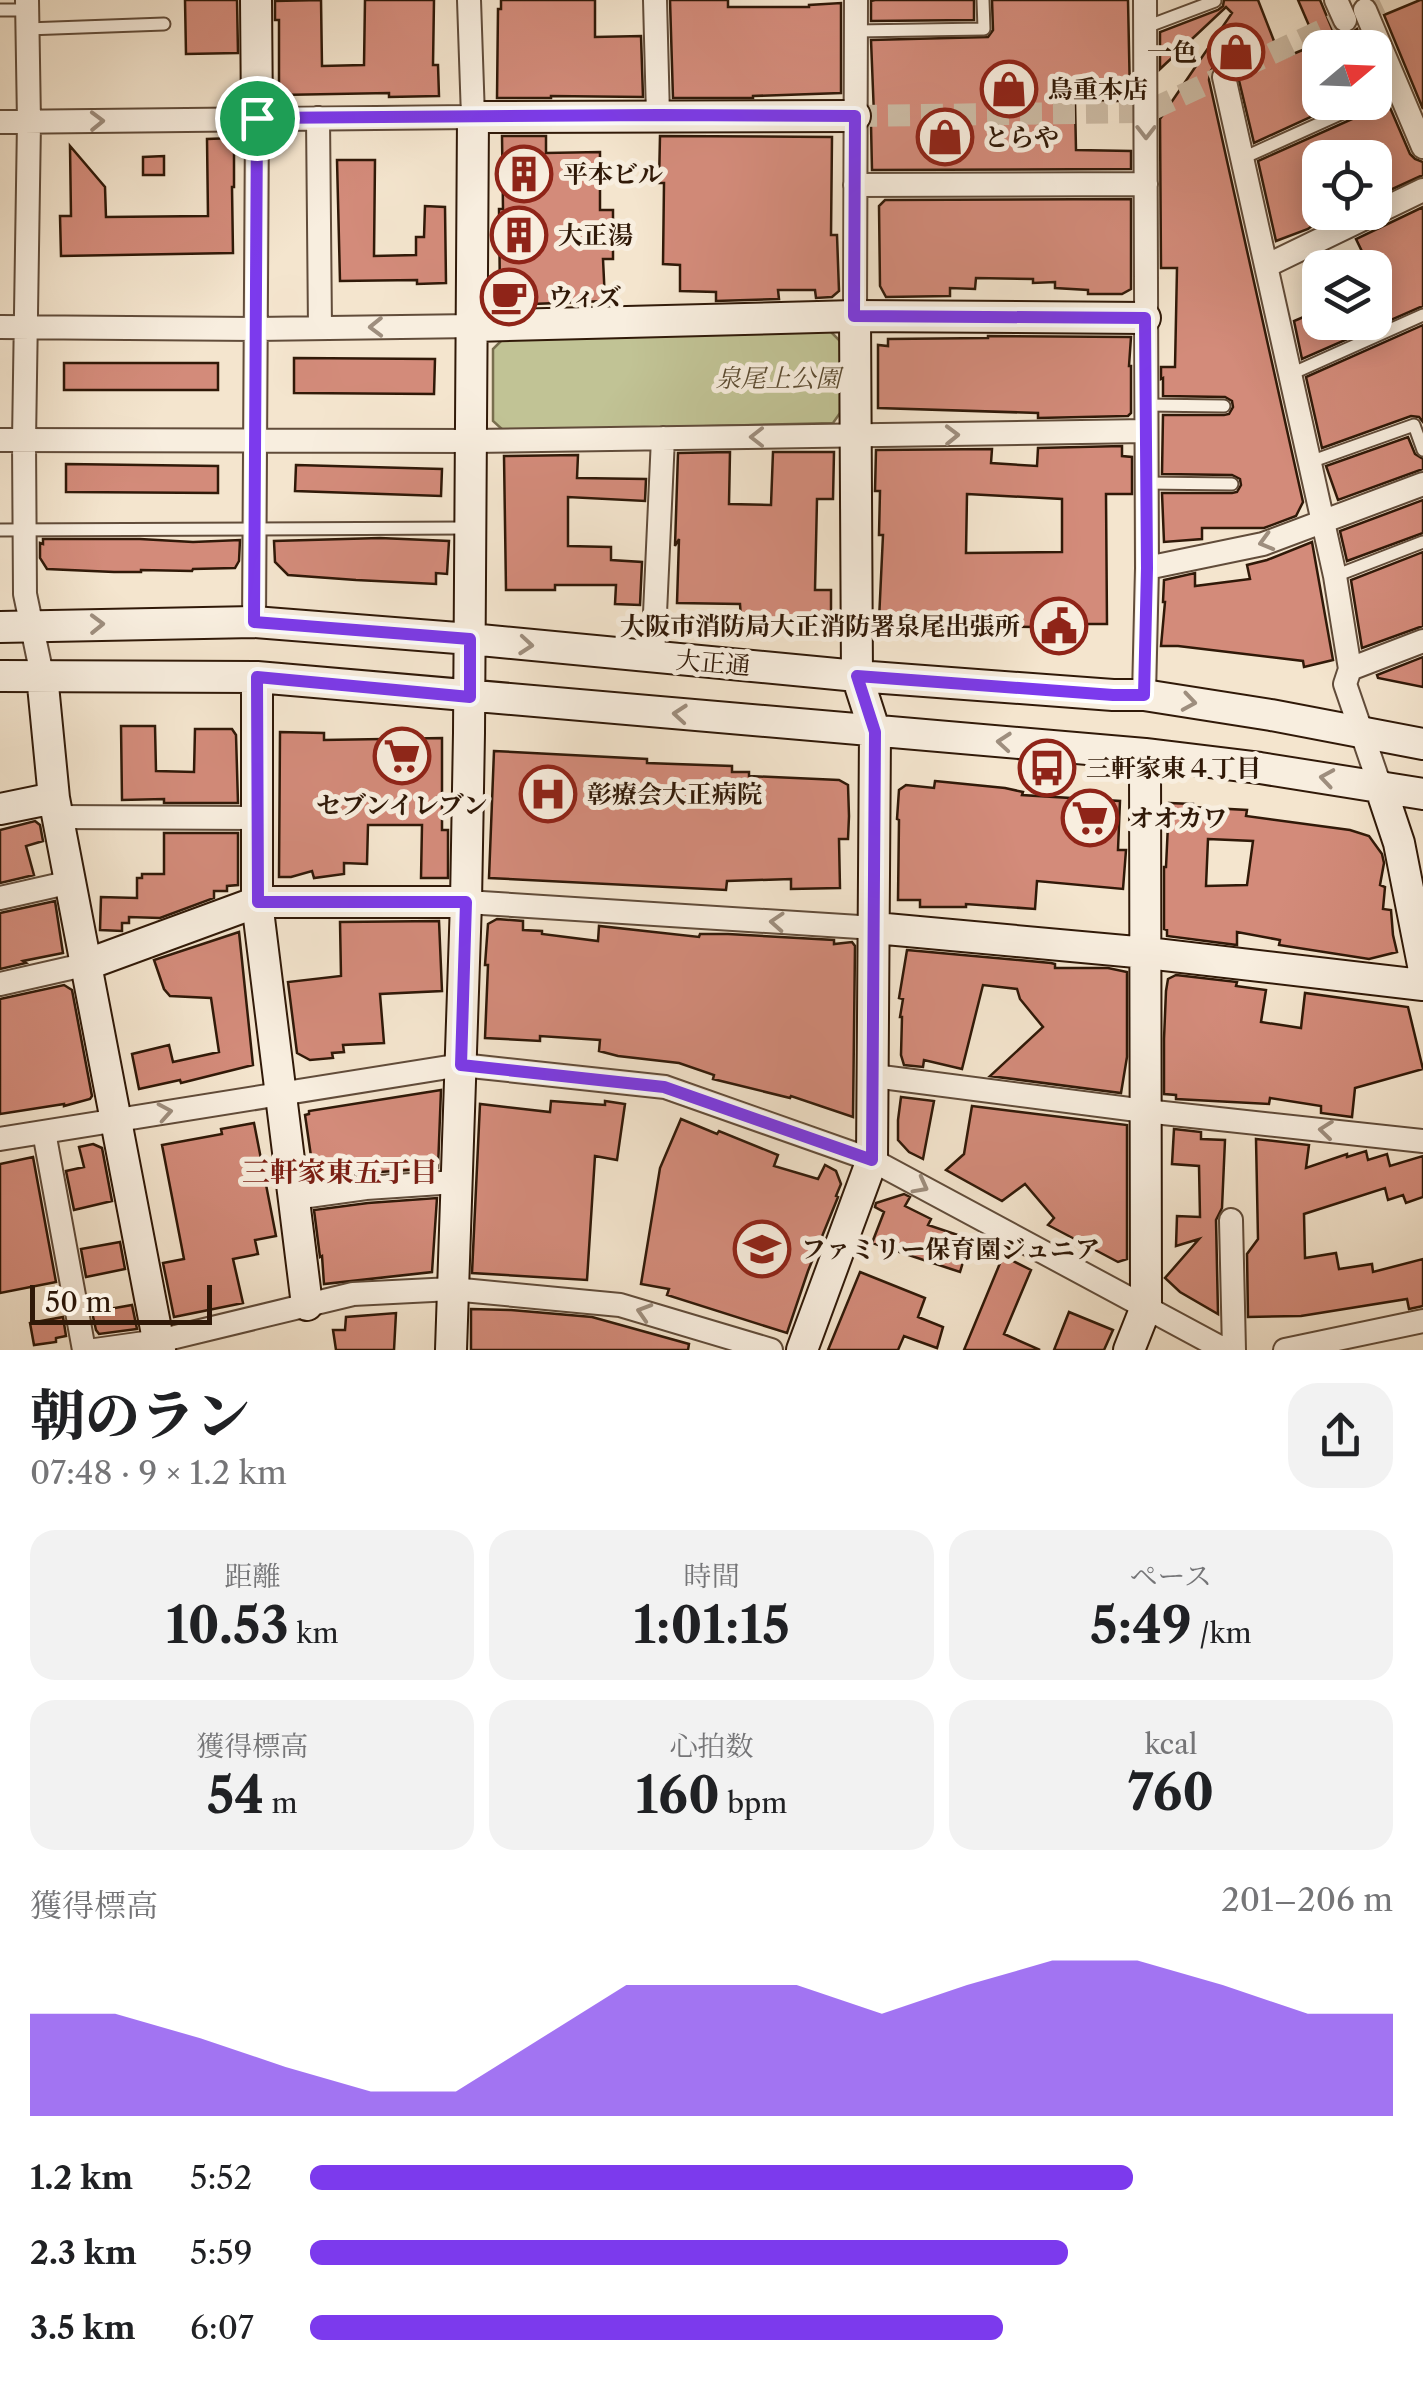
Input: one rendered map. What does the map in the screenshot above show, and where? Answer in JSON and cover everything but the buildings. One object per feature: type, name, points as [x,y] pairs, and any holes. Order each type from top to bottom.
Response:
[{"type":"street","points":[[254,622],[256,0]]},
{"type":"street","points":[[451,1350],[470,697],[474,326],[469,0]]},
{"type":"street","points":[[655,0],[658,115]]},
{"type":"street","points":[[802,1350],[872,1160],[875,732],[857,676],[856,0]]},
{"type":"street","points":[[1144,695],[1145,0]]},
{"type":"street","points":[[1349,10],[1398,89],[1423,147]]},
{"type":"street","points":[[27,13],[25,594],[42,675],[56,807],[160,1346]]},
{"type":"street","points":[[1224,77],[1335,576],[1350,669],[1345,684],[1399,843],[1423,966]]},
{"type":"street","points":[[0,122],[855,116]]},
{"type":"street","points":[[318,118],[320,328]]},
{"type":"street","points":[[855,185],[1146,184]]},
{"type":"street","points":[[1266,266],[1423,190]]},
{"type":"street","points":[[0,327],[256,329],[854,316],[1145,318]]},
{"type":"street","points":[[0,440],[256,442],[1146,431]]},
{"type":"street","points":[[653,657],[663,438]]},
{"type":"street","points":[[1147,568],[1263,544],[1423,484]]},
{"type":"street","name":"大正通","points":[[0,626],[254,622],[470,639],[857,676],[1144,695],[1423,744]]},
{"type":"street","points":[[1350,669],[1423,640]]},
{"type":"street","points":[[0,676],[257,677],[1145,754],[1423,794]]},
{"type":"street","points":[[257,677],[258,902],[306,1305]]},
{"type":"street","points":[[1129,1350],[1146,1307],[1145,754]]},
{"type":"street","points":[[0,810],[56,807],[256,818]]},
{"type":"street","points":[[0,898],[71,882]]},
{"type":"street","points":[[0,984],[88,964],[258,902],[466,902],[874,928],[1147,953],[1423,985]]},
{"type":"street","points":[[0,1139],[461,1065],[664,1087],[872,1160],[1225,1350]]},
{"type":"street","points":[[874,1076],[1145,1111],[1423,1140]]},
{"type":"street","points":[[44,1132],[84,1350]]},
{"type":"street","points":[[294,1198],[456,1182]]},
{"type":"street","points":[[1232,1220],[1234,1350]]},
{"type":"street","points":[[95,1350],[160,1346],[353,1294],[452,1289],[620,1305],[772,1350]]},
{"type":"street","points":[[1285,1350],[1423,1321]]},
{"type":"lane","points":[[856,31],[984,29],[983,0]]},
{"type":"lane","points":[[1146,27],[1215,2]]},
{"type":"lane","points":[[0,10],[164,24]]},
{"type":"lane","points":[[1392,92],[1398,89]]},
{"type":"lane","points":[[1243,158],[1327,120]]},
{"type":"lane","points":[[1292,374],[1423,315]]},
{"type":"lane","points":[[1146,405],[1224,406]]},
{"type":"lane","points":[[1310,462],[1414,425],[1423,450]]},
{"type":"lane","points":[[1146,483],[1232,484]]},
{"type":"lane","points":[[0,530],[472,528]]},
{"type":"lane","points":[[1335,576],[1423,542]]},
{"type":"green space","name":"泉尾上公園","points":[[830,331],[841,342],[840,413],[833,423],[504,431],[493,421],[493,349],[503,339]]},
{"type":"tunnel","points":[[855,116],[1146,112],[1387,0]]},
{"type":"place","name":"一色","points":[[1236,52]]},
{"type":"place","name":"鳥重本店","points":[[1009,89]]},
{"type":"place","name":"とらや","points":[[945,137]]},
{"type":"place","name":"平本ビル","points":[[524,174]]},
{"type":"place","name":"大正湯","points":[[519,235]]},
{"type":"place","name":"ウィズ","points":[[509,297]]},
{"type":"place","name":"大阪市消防局大正消防署泉尾出張所","points":[[1059,626]]},
{"type":"place","name":"セブンイレブン","points":[[402,756]]},
{"type":"place","name":"三軒家東４丁目","points":[[1047,768]]},
{"type":"place","name":"彰療会大正病院","points":[[548,794]]},
{"type":"place","name":"オオカワ","points":[[1090,818]]},
{"type":"place","name":"ファミリー保育園ジュニア","points":[[762,1249]]},
{"type":"district","name":"三軒家東五丁目","points":[[340,1172]]},
{"type":"route","points":[[855,116],[854,316],[1145,318],[1144,695],[857,676],[875,732],[872,1160],[664,1087],[461,1065],[466,902],[258,902],[257,677],[470,697],[470,639],[254,622],[257,118],[855,116]]}]
